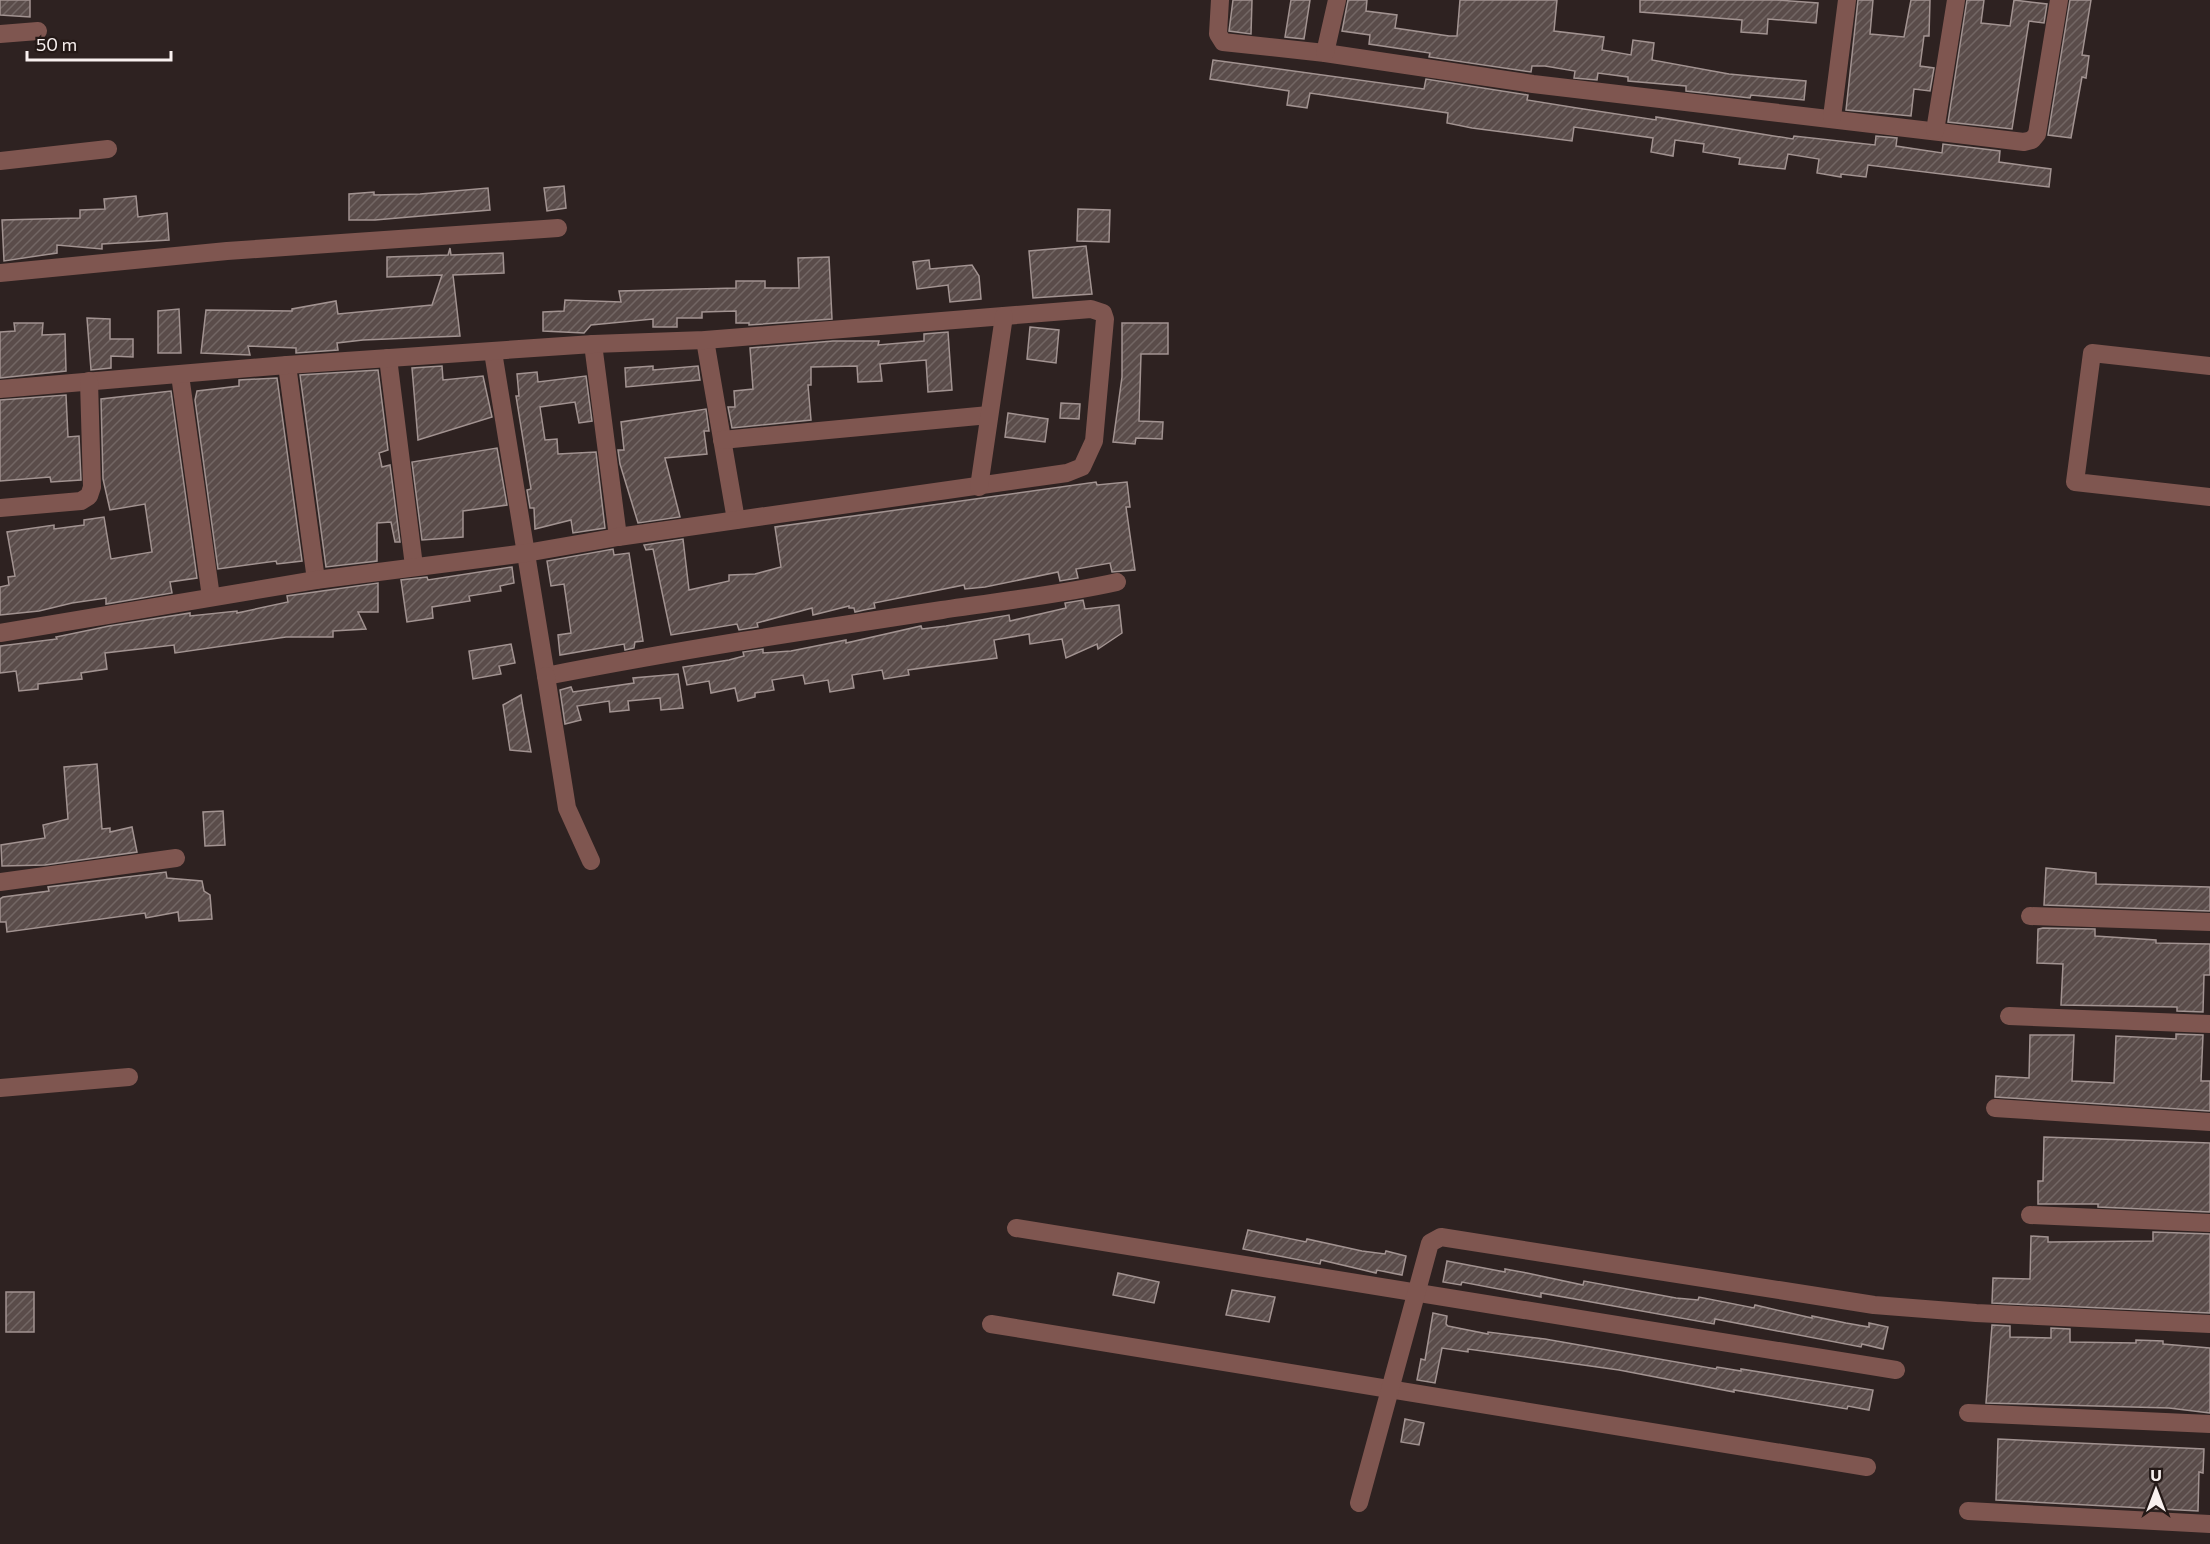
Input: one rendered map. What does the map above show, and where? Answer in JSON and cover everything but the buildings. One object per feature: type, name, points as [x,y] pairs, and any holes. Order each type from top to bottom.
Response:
[{"type":"street","points":[[1220,0],[1218,34],[1222,42],[1325,53],[1533,84],[1832,117],[2024,142],[2032,140],[2037,135],[2059,0]]},
{"type":"street","points":[[1325,53],[1338,0]]},
{"type":"street","points":[[1832,117],[1847,0]]},
{"type":"street","points":[[1935,131],[1956,0]]},
{"type":"street","points":[[0,34],[38,31]]},
{"type":"street","points":[[0,161],[108,148]]},
{"type":"street","points":[[0,273],[227,251],[558,228]]},
{"type":"street","points":[[0,389],[388,358],[593,344],[705,340],[1091,309],[1102,313],[1105,320],[1095,441],[1082,467],[1067,472],[979,487],[618,537],[526,553],[316,580],[0,633]]},
{"type":"street","points":[[979,487],[1004,316]]},
{"type":"street","points":[[705,340],[736,520]]},
{"type":"street","points":[[593,344],[618,537]]},
{"type":"street","points":[[493,352],[567,808],[591,861]]},
{"type":"street","points":[[2210,366],[2092,353],[2075,482],[2210,496]]},
{"type":"street","points":[[388,358],[414,566]]},
{"type":"street","points":[[287,366],[316,580]]},
{"type":"street","points":[[180,375],[211,597]]},
{"type":"street","points":[[0,508],[81,501],[89,496],[92,487],[89,381]]},
{"type":"street","points":[[722,440],[989,415]]},
{"type":"street","points":[[546,676],[673,651],[1058,595],[1117,582]]},
{"type":"street","points":[[0,882],[176,858]]},
{"type":"street","points":[[2030,916],[2210,922]]},
{"type":"street","points":[[2009,1016],[2210,1024]]},
{"type":"street","points":[[0,1088],[129,1077]]},
{"type":"street","points":[[1995,1108],[2210,1122]]},
{"type":"street","points":[[2030,1215],[2210,1223]]},
{"type":"street","points":[[1016,1228],[1896,1370]]},
{"type":"street","points":[[1359,1503],[1418,1294],[1430,1243],[1441,1237],[1874,1305],[1976,1313],[2210,1324]]},
{"type":"street","points":[[991,1324],[1867,1467]]},
{"type":"street","points":[[1968,1413],[2210,1424]]},
{"type":"street","points":[[1968,1511],[2210,1524]]}]
